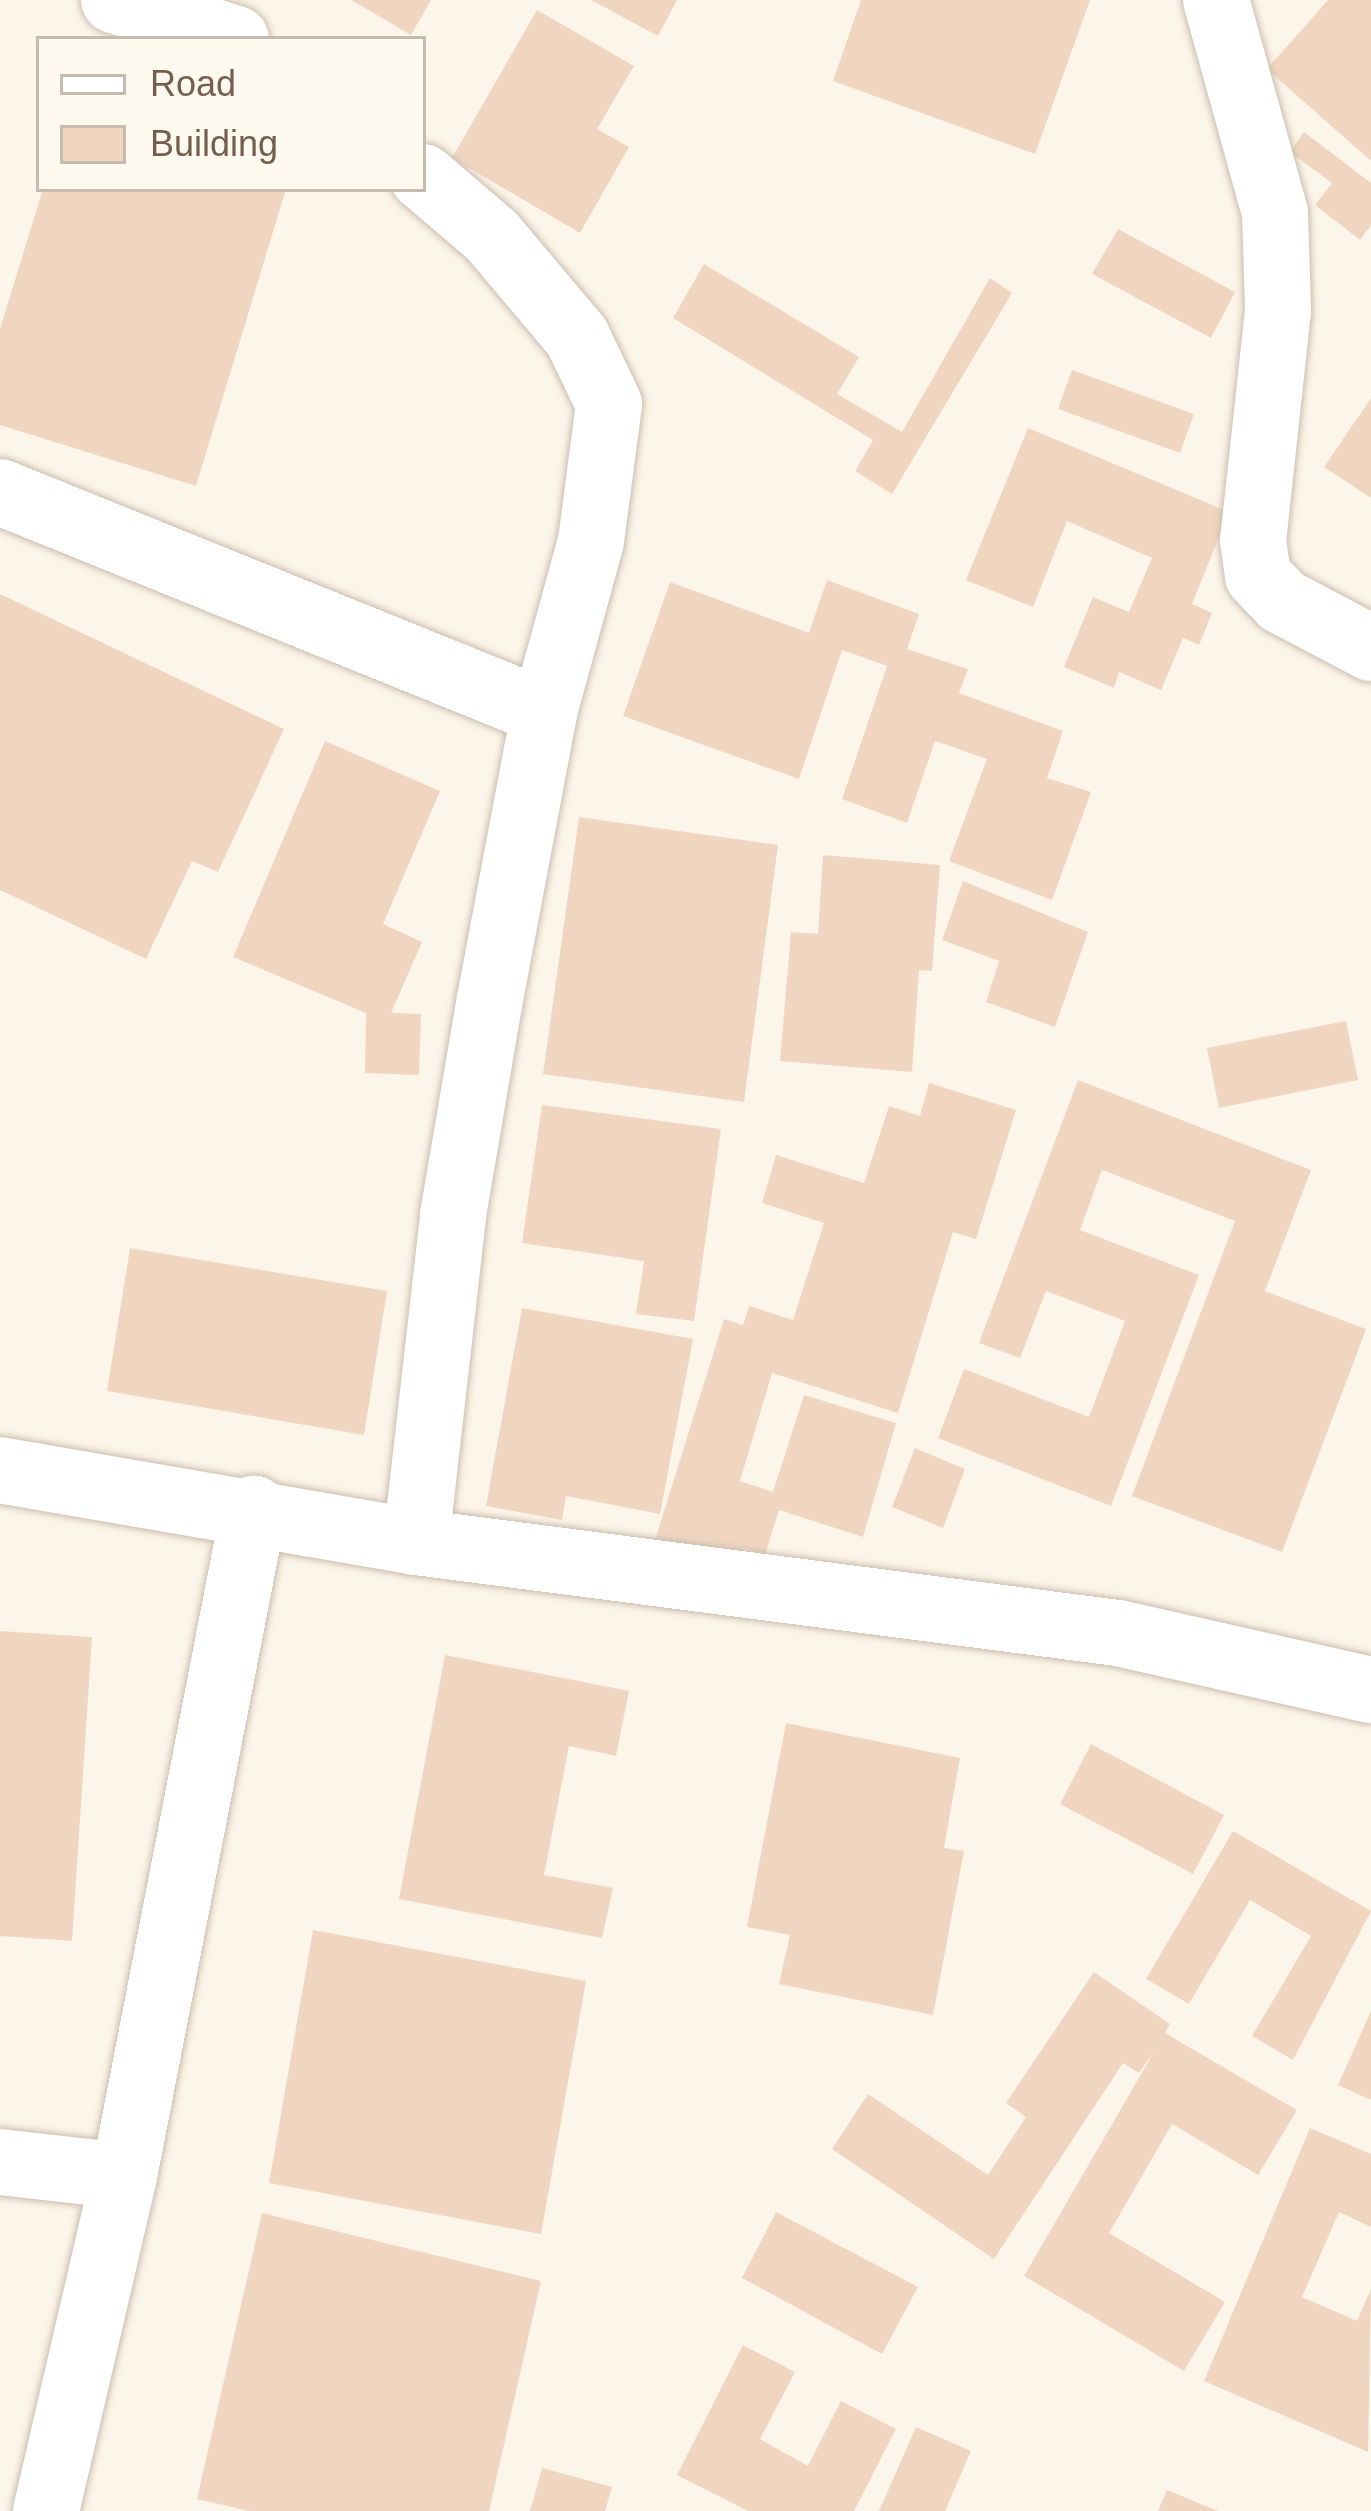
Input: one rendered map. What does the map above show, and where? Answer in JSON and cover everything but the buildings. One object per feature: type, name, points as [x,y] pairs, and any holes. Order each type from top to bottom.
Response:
[{"type":"street","points":[[114,0],[227,36]]},
{"type":"street","points":[[1216,0],[1275,212],[1278,311],[1253,540],[1258,576],[1282,601],[1371,648]]},
{"type":"street","points":[[416,1542],[453,1215],[544,712],[591,541],[609,404],[578,337],[493,236],[426,180]]},
{"type":"street","points":[[0,492],[544,712]]},
{"type":"street","points":[[0,1470],[254,1509],[416,1542],[1118,1633],[1371,1690]]},
{"type":"street","points":[[46,2511],[124,2176],[254,1509]]},
{"type":"street","points":[[0,2162],[124,2176]]}]
